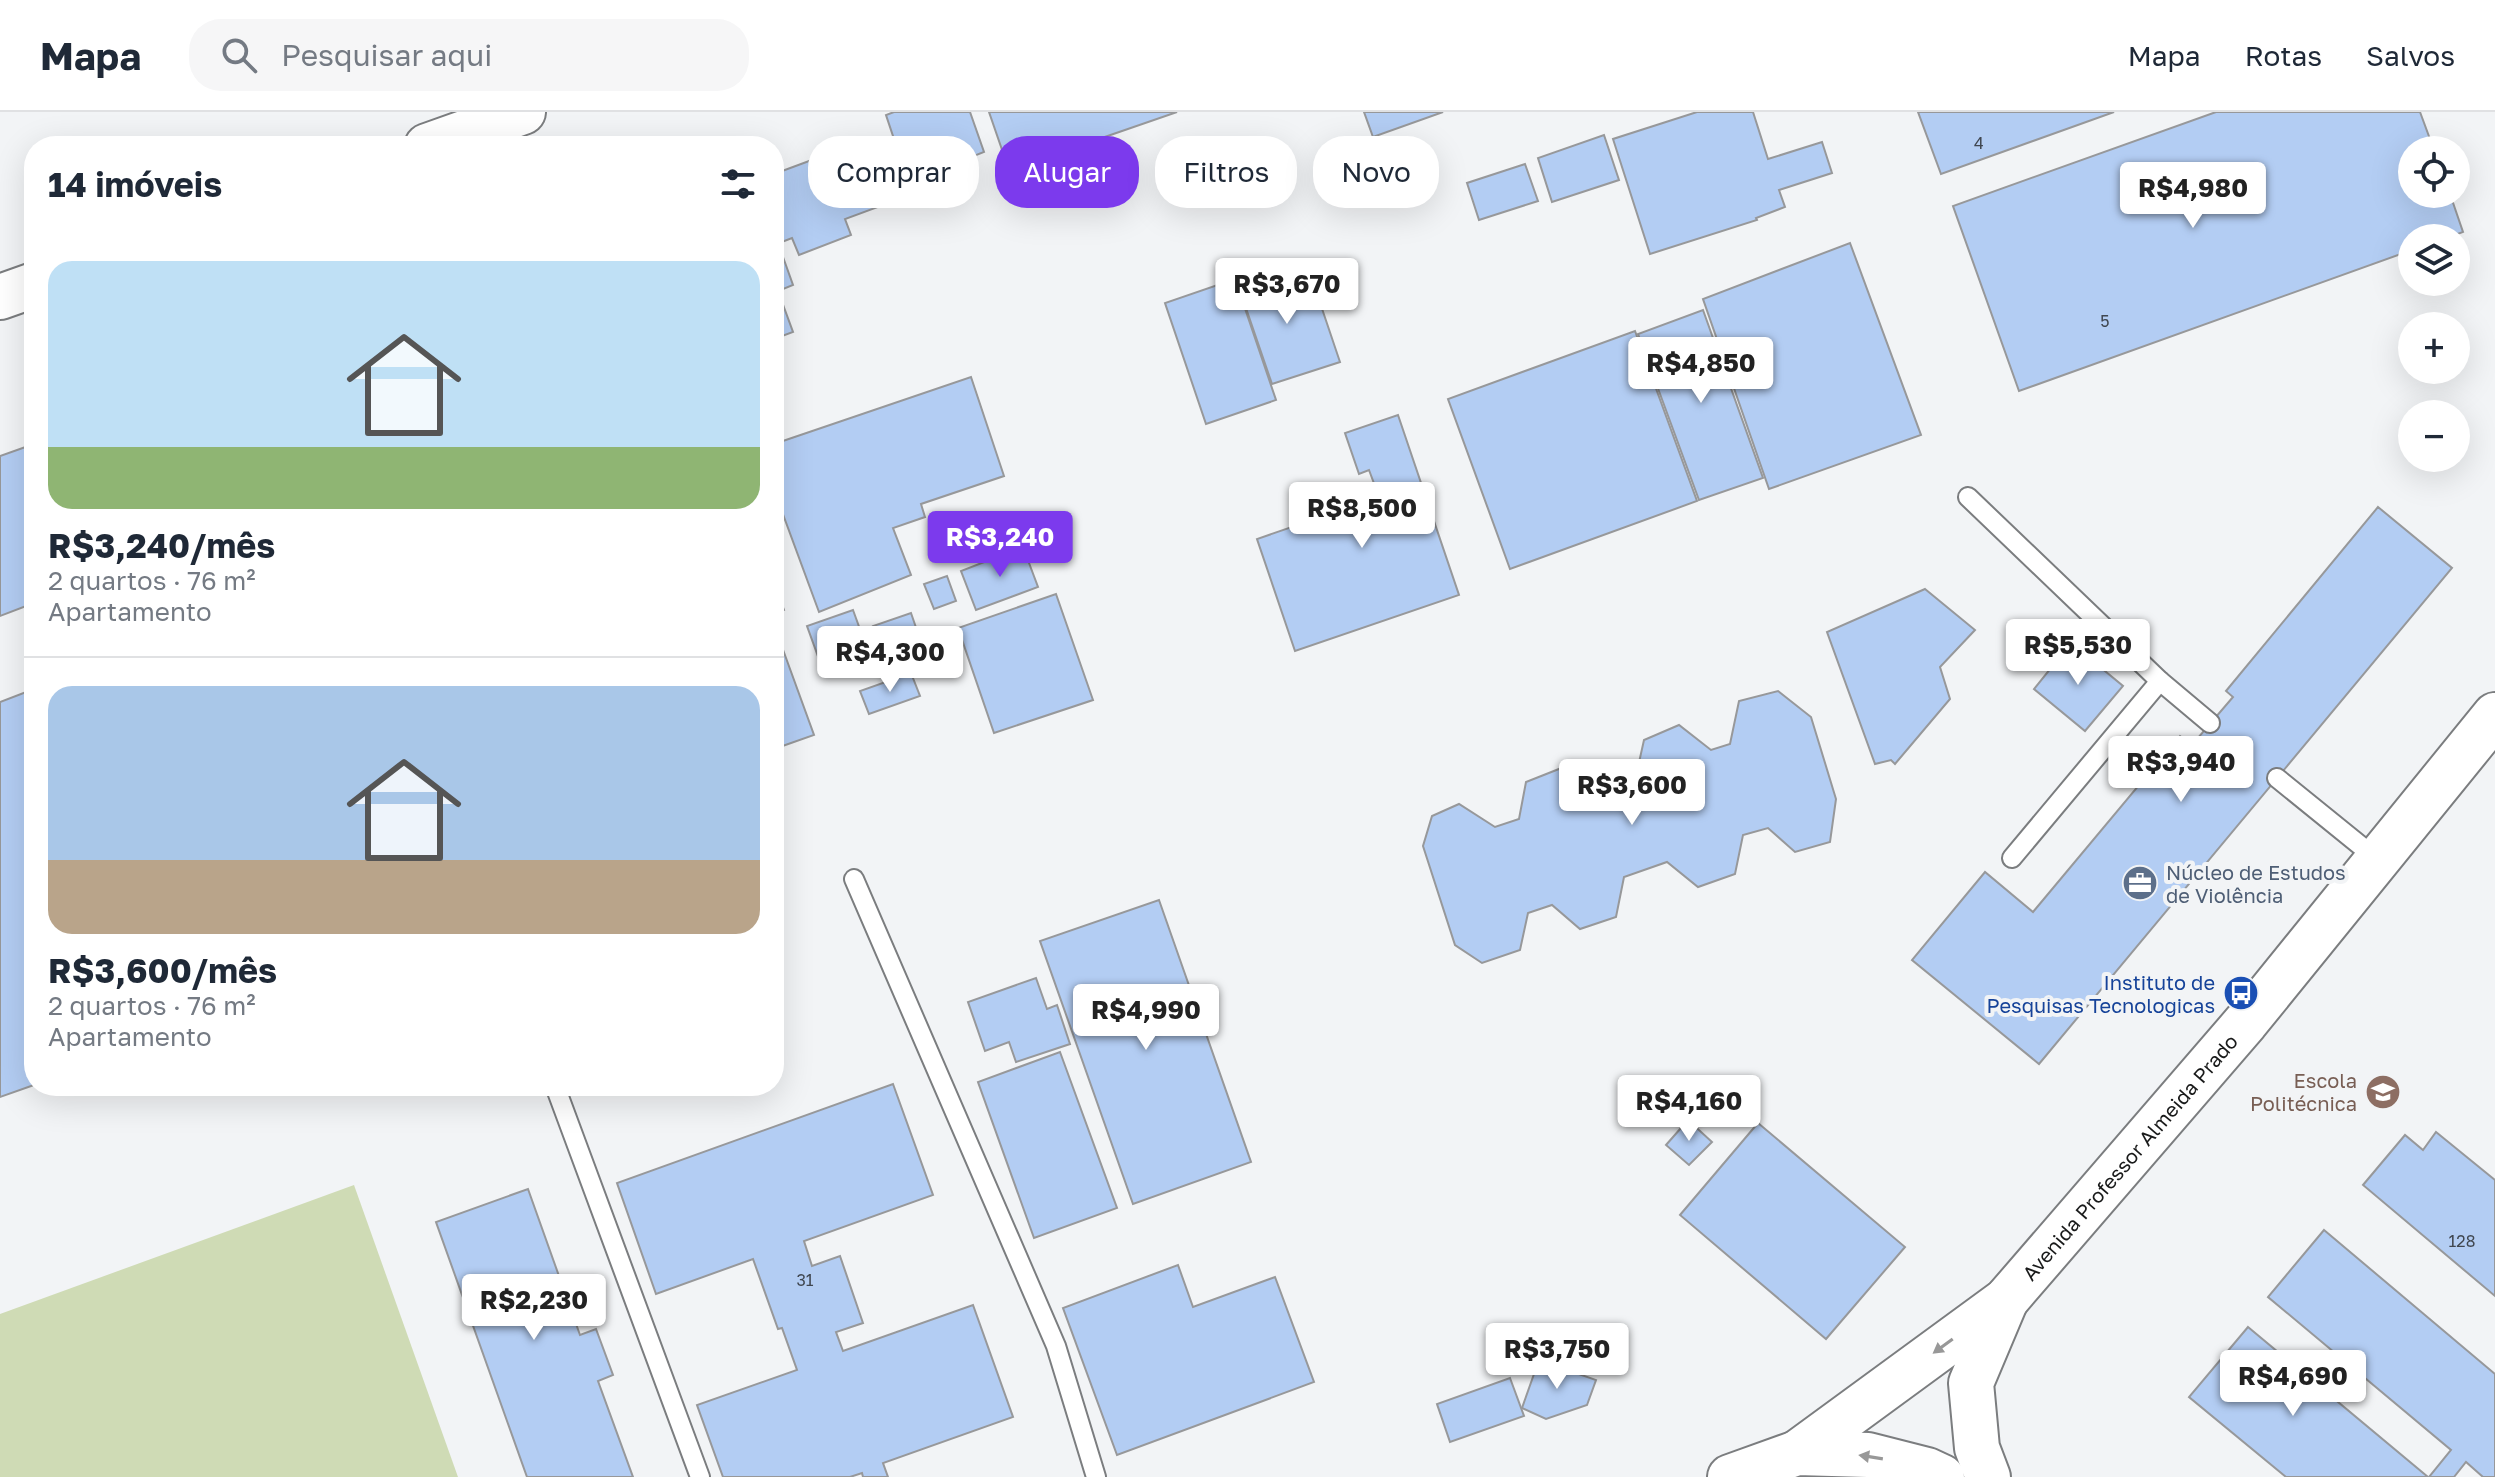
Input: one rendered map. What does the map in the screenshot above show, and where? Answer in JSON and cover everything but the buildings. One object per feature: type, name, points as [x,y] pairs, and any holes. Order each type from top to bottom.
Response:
[{"type":"main road","points":[[455,136],[523,112]]},
{"type":"main road","points":[[0,297],[24,289]]},
{"type":"main road","name":"Avenida Professor Almeida Prado","points":[[1797,1453],[2006,1300],[2246,1022],[2495,715]]},
{"type":"main road","name":"Avenida Professor Almeida Prado","points":[[1988,1477],[1977,1448],[1971,1383],[2006,1300]]},
{"type":"main road","points":[[1730,1477],[1797,1453],[1868,1455],[1927,1470],[1942,1477]]},
{"type":"lane","points":[[1968,497],[2160,681],[2210,723]]},
{"type":"lane","points":[[2012,858],[2160,681]]},
{"type":"lane","points":[[2277,778],[2377,859]]},
{"type":"lane","points":[[854,879],[1056,1346],[1096,1477]]},
{"type":"lane","points":[[559,1096],[700,1477]]},
{"type":"green space","points":[[354,1185],[458,1477],[0,1477],[0,1314]]},
{"type":"place","name":"Núcleo de Estudos de Violência","points":[[2140,883]]},
{"type":"place","name":"Instituto de Pesquisas Tecnologicas","points":[[2241,993]]},
{"type":"place","name":"Escola Politécnica","points":[[2383,1092]]}]
